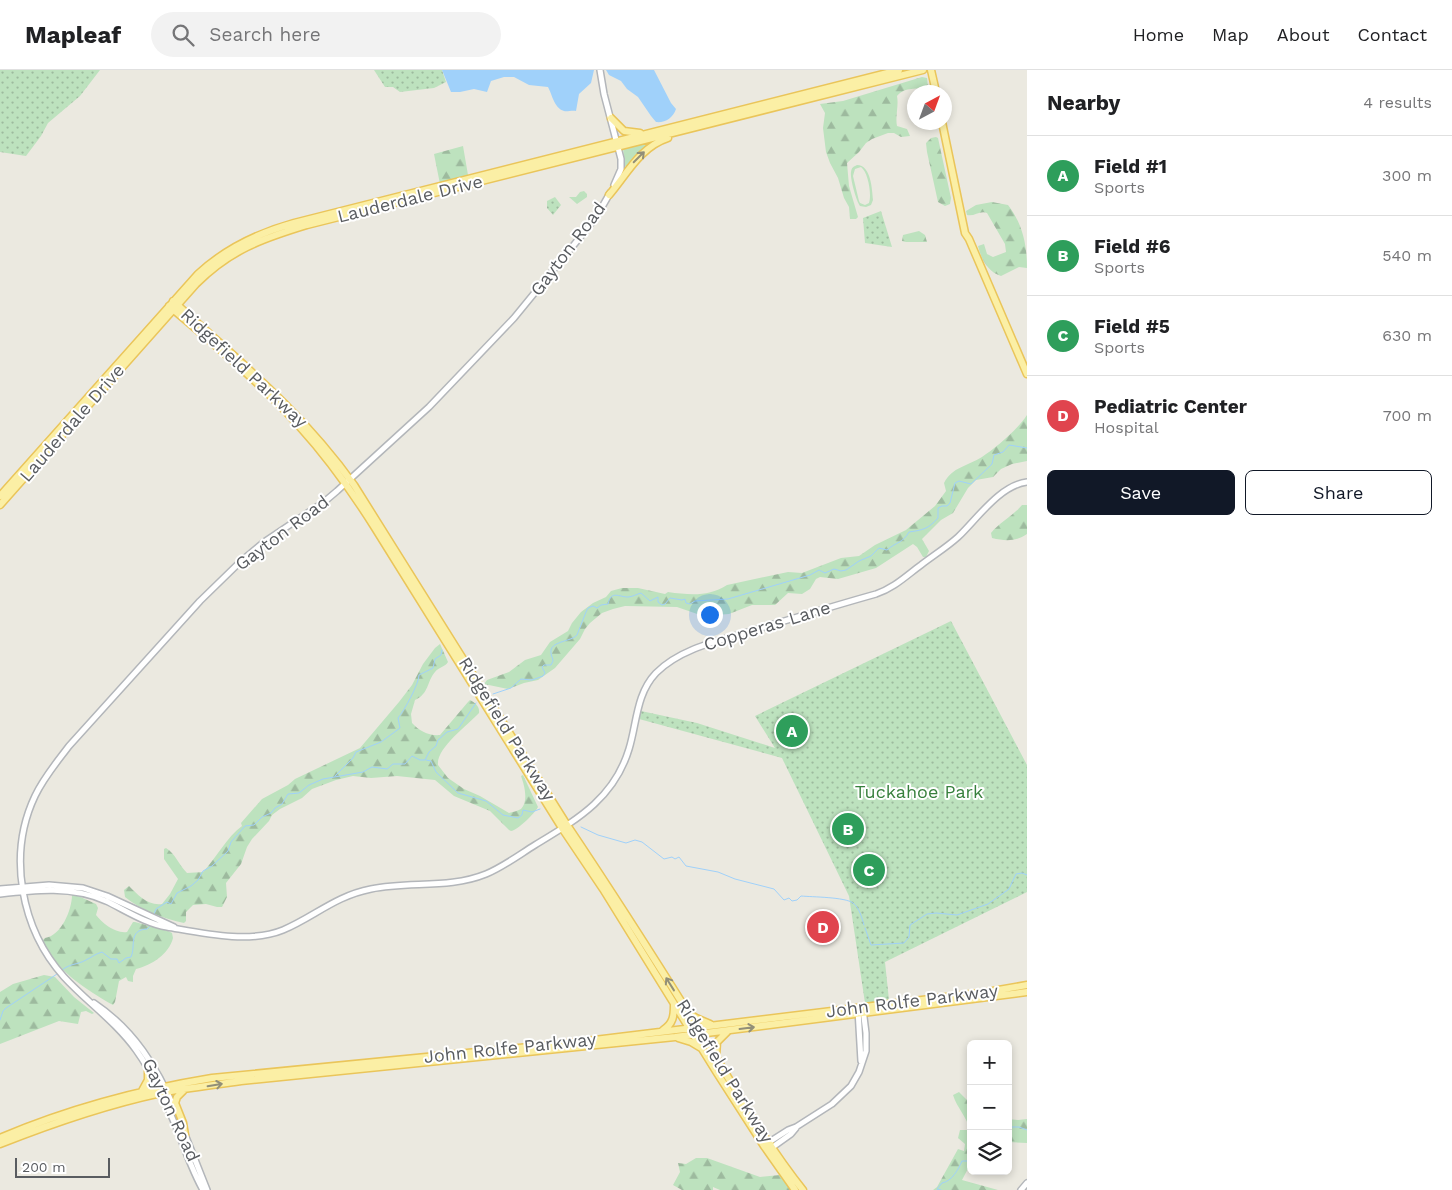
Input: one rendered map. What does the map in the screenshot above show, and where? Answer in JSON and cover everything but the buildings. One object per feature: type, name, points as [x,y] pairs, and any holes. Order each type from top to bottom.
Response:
[{"type":"main road","name":"Lauderdale Drive","points":[[618,144],[649,133],[899,70]]},
{"type":"main road","name":"Lauderdale Drive","points":[[0,505],[198,274],[217,258],[244,241],[294,223],[618,144],[702,126],[923,70]]},
{"type":"main road","points":[[931,70],[934,85]]},
{"type":"main road","points":[[611,118],[624,131],[649,133]]},
{"type":"main road","points":[[609,195],[631,166],[648,148],[665,139],[702,126]]},
{"type":"main road","points":[[944,130],[956,193],[969,239],[1027,374]]},
{"type":"main road","name":"Lauderdale Drive","points":[[0,496],[173,305]]},
{"type":"main road","name":"Ridgefield Parkway","points":[[173,305],[282,408],[348,481],[390,552],[596,878],[687,1011],[795,1190]]},
{"type":"main road","name":"Ridgefield Parkway","points":[[640,942],[702,1050],[768,1147],[803,1190]]},
{"type":"main road","name":"John Rolfe Parkway","points":[[2,1136],[62,1114],[141,1091],[185,1089],[241,1081],[693,1035],[1027,985]]},
{"type":"main road","name":"John Rolfe Parkway","points":[[0,1144],[72,1117],[162,1090],[235,1075],[570,1043],[714,1025],[1027,992]]},
{"type":"main road","points":[[661,1031],[670,1025],[673,1019],[674,1004]]},
{"type":"main road","points":[[687,1011],[696,1018],[714,1025]]},
{"type":"main road","points":[[716,1058],[718,1042],[729,1030]]},
{"type":"main road","points":[[675,1037],[691,1042],[702,1050]]},
{"type":"main road","points":[[141,1091],[148,1080],[148,1069]]},
{"type":"main road","points":[[185,1089],[175,1103],[185,1135]]},
{"type":"street","name":"Gayton Road","points":[[207,1190],[185,1135],[162,1090],[130,1042],[59,971],[44,950],[29,916],[23,889],[21,851],[27,818],[35,796],[43,782],[69,746],[200,601],[263,542],[324,502],[429,407],[514,318],[586,230],[609,195],[621,169],[622,162],[604,94],[600,70]]},
{"type":"street","name":"Copperas Lane","points":[[23,889],[60,885],[90,890],[177,928],[247,937],[272,934],[292,926],[341,898],[365,890],[391,885],[446,884],[480,876],[501,866],[592,808],[615,781],[629,750],[640,698],[651,678],[664,666],[705,644],[876,594],[892,587],[952,542],[1004,493],[1018,484],[1027,482]]},
{"type":"street","points":[[0,889],[23,889]]},
{"type":"street","points":[[0,894],[23,889]]},
{"type":"street","name":"Gayton Road","points":[[84,996],[113,1016],[128,1031],[149,1059],[203,1190]]},
{"type":"street","points":[[768,1147],[788,1130],[796,1128],[845,1094],[855,1080],[862,1062],[860,1011]]},
{"type":"street","points":[[1021,1190],[1027,1183]]},
{"type":"green space","points":[[0,70],[100,70],[80,96],[48,123],[26,156],[0,152]]},
{"type":"green space","points":[[374,70],[442,70],[446,82],[434,88],[400,92],[393,87],[385,87]]},
{"type":"green space","points":[[922,77],[927,78],[928,85],[907,85],[907,90],[897,96],[897,126],[907,129],[910,136],[901,137],[894,133],[888,133],[872,139],[847,163],[849,186],[858,217],[856,219],[850,219],[849,207],[826,152],[823,128],[825,113],[820,104],[843,101]]},
{"type":"green space","points":[[931,138],[938,138],[951,198],[950,204],[945,206],[938,202],[927,152],[926,143]]},
{"type":"green space","points":[[657,139],[627,167],[625,166],[623,148]]},
{"type":"green space","points":[[463,146],[468,175],[440,184],[434,154]]},
{"type":"green space","points":[[857,165],[862,166],[865,169],[870,178],[873,200],[871,205],[866,207],[860,206],[851,179],[852,168]],"holes":[[[861,167],[869,184],[870,194],[869,203],[865,205],[859,201],[853,176],[855,169]]]},
{"type":"green space","points":[[584,191],[587,197],[577,204],[569,197],[576,197],[580,192]]},
{"type":"green space","points":[[555,197],[561,205],[553,215],[547,208],[547,201]]},
{"type":"green space","points":[[992,202],[1008,205],[1017,219],[1025,242],[1027,268],[1019,267],[1001,276],[992,271],[983,260],[978,246],[984,244],[987,254],[993,257],[1006,252],[1005,244],[987,213],[967,215],[966,211],[976,205]]},
{"type":"green space","points":[[881,211],[892,247],[865,243],[863,218]]},
{"type":"green space","points":[[919,231],[925,235],[927,242],[902,241],[903,235]]},
{"type":"green space","points":[[1027,415],[1027,461],[1012,464],[1001,469],[993,477],[976,480],[968,488],[953,513],[941,520],[922,539],[929,551],[926,557],[923,557],[913,544],[876,568],[838,579],[820,577],[816,579],[810,589],[802,594],[788,593],[775,605],[752,605],[729,614],[703,616],[677,607],[625,606],[613,609],[602,613],[590,623],[580,639],[555,668],[538,680],[508,689],[484,684],[487,680],[509,672],[525,660],[541,655],[550,642],[568,631],[581,612],[593,603],[606,597],[611,591],[622,588],[638,588],[665,594],[668,592],[706,593],[713,592],[727,585],[788,572],[802,573],[841,558],[859,556],[875,545],[906,530],[935,506],[946,491],[944,483],[951,473],[994,449]]},
{"type":"green space","points":[[1022,505],[1027,505],[1027,534],[1010,540],[992,538],[991,533]]},
{"type":"green space","name":"Tuckahoe Park","points":[[951,621],[1027,765],[1027,892],[885,962],[889,1000],[865,1003],[849,896],[782,758],[639,719],[641,711],[697,723],[775,748],[755,716]]},
{"type":"green space","points":[[440,644],[448,662],[435,672],[423,694],[415,700],[411,714],[412,723],[424,732],[440,735],[470,700],[475,704],[479,708],[479,713],[447,744],[439,758],[438,765],[448,778],[464,789],[509,813],[520,810],[525,802],[525,792],[521,776],[523,775],[538,807],[522,825],[514,830],[509,830],[490,811],[454,796],[435,780],[397,776],[371,778],[353,776],[312,789],[302,798],[272,815],[269,821],[252,839],[241,864],[226,883],[227,897],[222,907],[206,904],[193,905],[186,912],[186,921],[184,923],[153,913],[125,897],[124,890],[129,886],[148,902],[162,904],[178,879],[164,859],[164,849],[166,848],[172,853],[187,873],[203,872],[262,799],[288,785],[295,779],[360,748],[399,702],[412,685],[423,664]]},
{"type":"green space","points":[[72,895],[96,904],[98,908],[96,915],[114,930],[127,932],[133,922],[135,922],[172,933],[171,944],[164,954],[154,962],[136,969],[133,982],[128,981],[126,977],[119,981],[113,1005],[82,986],[63,970],[48,951],[43,940],[56,933],[61,927],[68,915]]},
{"type":"green space","points":[[44,975],[55,977],[74,997],[94,1013],[81,1012],[78,1024],[59,1021],[0,1044],[0,992],[13,984]]},
{"type":"green space","points":[[959,1092],[967,1100],[967,1121],[957,1104],[953,1095]]},
{"type":"green space","points":[[1012,1119],[1027,1119],[1027,1143],[1012,1142]]},
{"type":"green space","points":[[960,1130],[967,1130],[967,1171],[962,1180],[998,1190],[933,1190],[937,1187],[958,1149],[964,1151],[965,1144],[958,1138]]},
{"type":"green space","points":[[696,1158],[707,1158],[760,1177],[780,1175],[792,1190],[720,1190],[713,1187],[713,1190],[682,1190],[673,1185],[680,1172],[678,1163],[686,1164]]},
{"type":"water","points":[[442,70],[594,70],[591,83],[579,94],[576,111],[564,111],[558,107],[548,87],[529,85],[514,77],[504,77],[491,81],[487,92],[474,89],[451,92]]},
{"type":"water","points":[[606,70],[654,70],[676,109],[673,115],[665,121],[656,122],[638,97],[627,89],[621,81],[609,75]]},
{"type":"waterway","points":[[493,694],[511,688],[521,679],[532,680],[543,676],[545,673],[542,667],[544,665],[551,665],[553,661],[551,653],[553,646],[577,635],[588,608],[593,606],[597,608],[608,604],[613,596],[630,597],[641,593],[650,601],[658,597],[658,602],[662,605],[670,598],[685,599],[686,603],[690,604],[695,601],[728,599],[810,575],[819,570],[825,573],[834,569],[846,570],[859,561],[871,556],[879,548],[887,550],[907,536],[909,532],[922,530],[931,525],[938,518],[938,508],[947,506],[950,503],[955,483],[959,481],[971,484],[992,464],[994,455],[1003,452],[1009,445],[1027,448]]},
{"type":"waterway","points":[[335,776],[353,758],[356,752],[381,742],[400,728],[398,718],[417,685],[419,675],[433,668],[435,659],[441,655],[442,650]]},
{"type":"waterway","points":[[154,914],[156,909],[167,902],[171,904],[177,893],[191,886],[198,880],[203,871],[212,866],[228,851],[231,842],[245,826],[254,825],[262,817],[271,813],[282,804],[288,794],[299,793],[309,785],[323,779],[363,772],[372,767],[387,769],[393,764],[405,764],[412,756],[425,760],[429,752],[436,746],[438,740],[447,732],[458,729],[476,703]]},
{"type":"waterway","points":[[426,760],[431,761],[436,772],[458,793],[486,801],[503,815],[518,818],[522,815],[523,810],[532,812],[540,809]]},
{"type":"waterway","points":[[581,827],[598,835],[626,843],[635,840],[642,842],[664,859],[679,857],[686,866],[718,872],[735,879],[774,889],[784,900],[789,898],[792,901],[797,900],[801,896],[836,898],[849,901],[857,907],[864,925]]},
{"type":"waterway","points":[[865,928],[871,945],[904,943],[909,937],[910,925],[927,914],[957,915],[988,904],[1009,889],[1016,874],[1022,873],[1027,875]]},
{"type":"waterway","points":[[62,970],[102,952],[111,959],[117,959],[119,963],[131,957],[137,932],[150,926]]},
{"type":"waterway","points":[[0,1020],[6,1008],[57,974]]},
{"type":"waterway","points":[[1012,1127],[1027,1130]]},
{"type":"waterway","points":[[941,1190],[937,1189],[942,1183],[952,1178],[962,1161],[967,1161]]},
{"type":"place","name":"Field #1","points":[[792,731]]},
{"type":"place","name":"Field #6","points":[[848,829]]},
{"type":"place","name":"Field #5","points":[[869,870]]},
{"type":"place","name":"Pediatric Center","points":[[823,927]]}]
